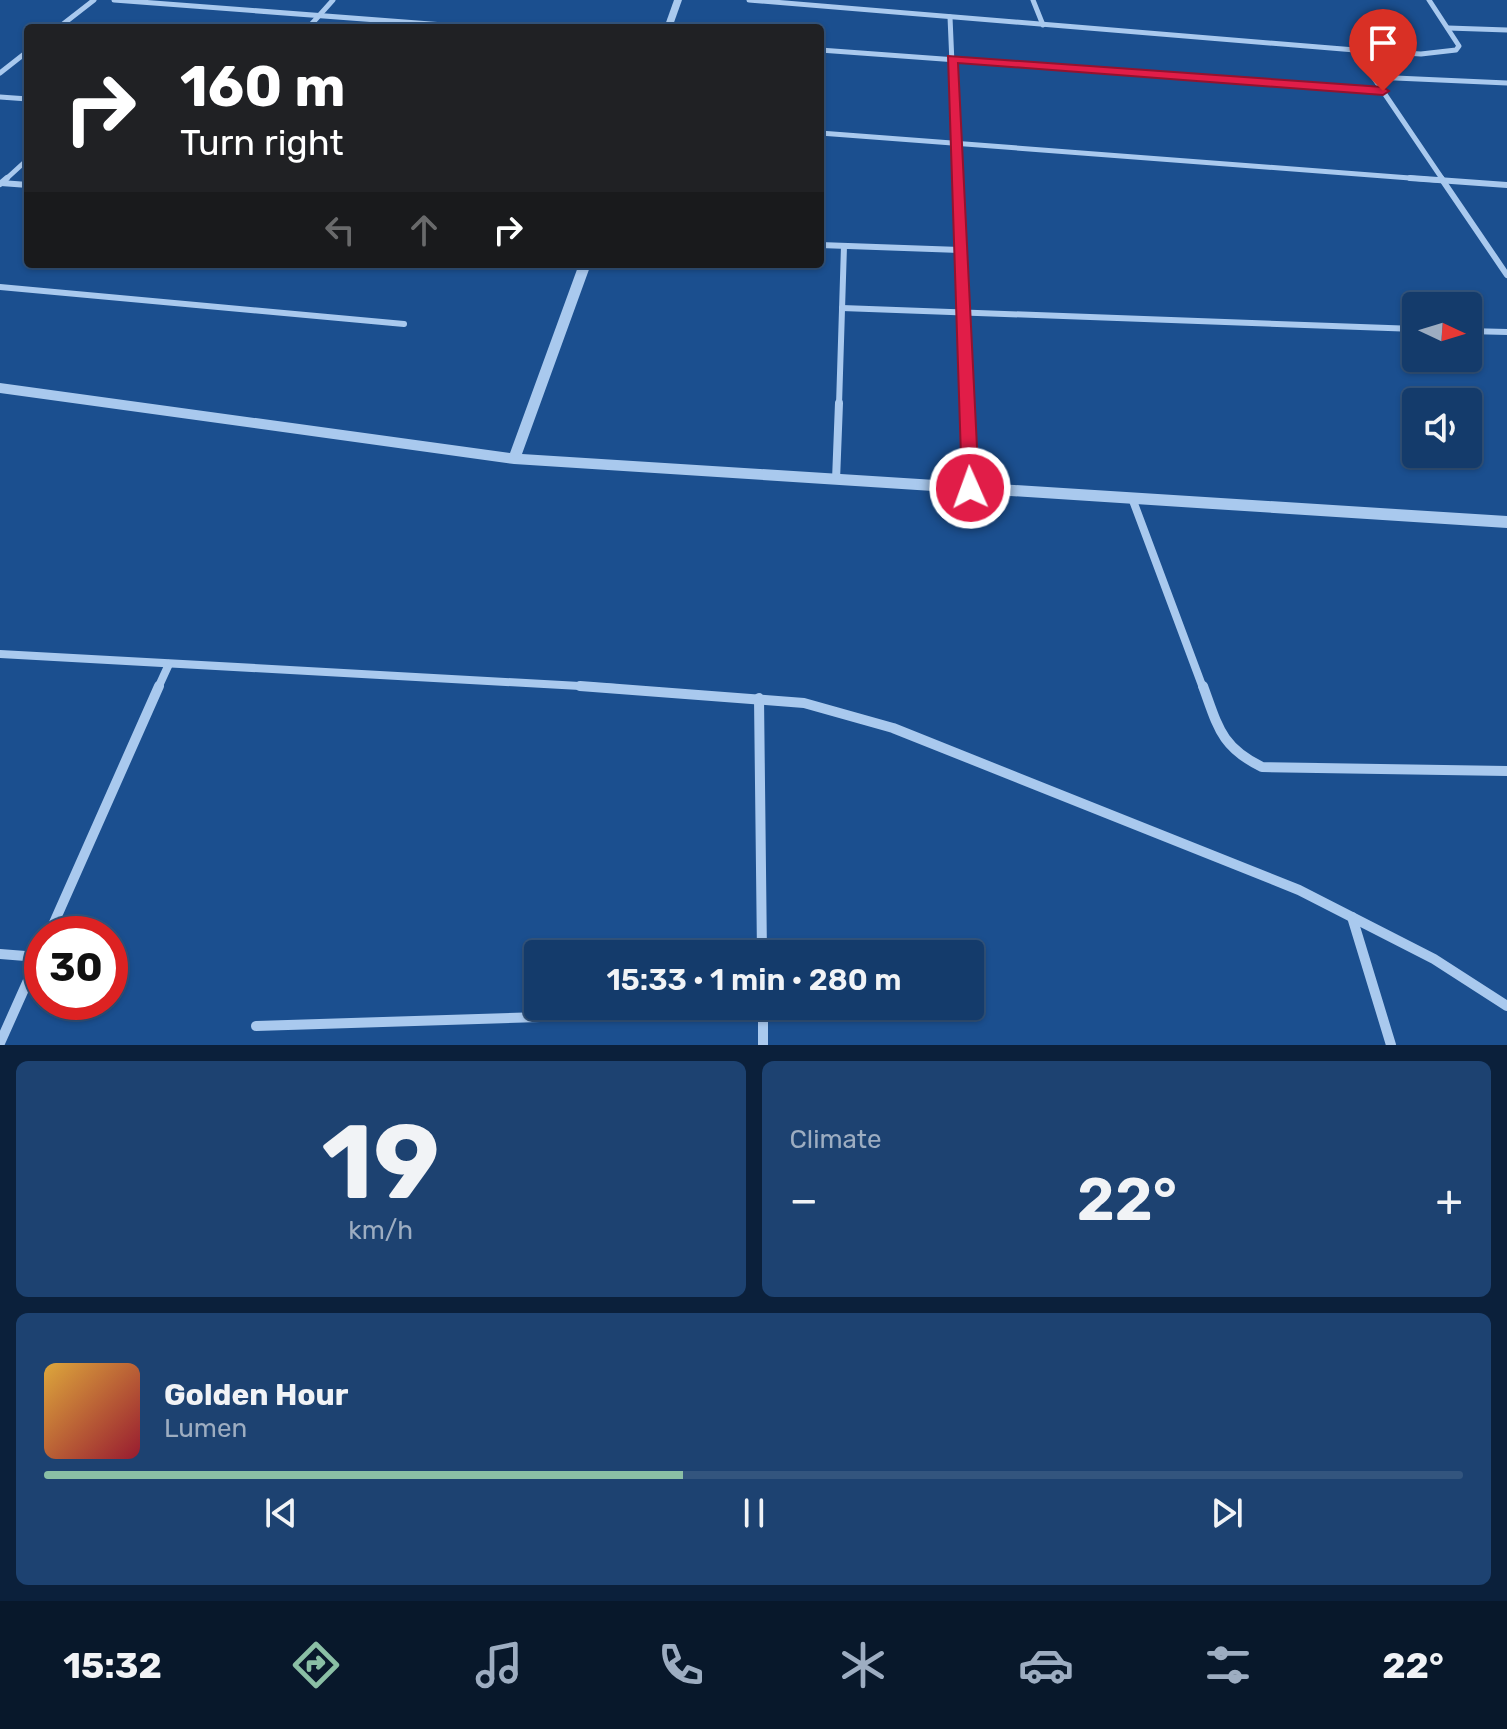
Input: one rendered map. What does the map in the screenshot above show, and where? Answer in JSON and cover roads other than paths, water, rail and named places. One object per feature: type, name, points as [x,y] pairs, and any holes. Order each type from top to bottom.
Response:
[{"type":"street","points":[[63,24],[94,0]]},
{"type":"street","points":[[114,0],[423,24]]},
{"type":"street","points":[[312,24],[333,0]]},
{"type":"street","points":[[669,24],[678,0]]},
{"type":"street","points":[[749,0],[1355,50],[1449,53],[1459,46],[1429,0]]},
{"type":"street","points":[[1033,0],[1043,25]]},
{"type":"street","points":[[950,17],[970,488]]},
{"type":"street","points":[[1448,28],[1507,30]]},
{"type":"street","points":[[824,50],[1383,91]]},
{"type":"street","points":[[1355,50],[1507,275]]},
{"type":"street","points":[[0,73],[24,54]]},
{"type":"street","points":[[1373,77],[1507,83]]},
{"type":"street","points":[[0,97],[24,99]]},
{"type":"street","points":[[824,133],[1507,185]]},
{"type":"street","points":[[1,183],[24,163]]},
{"type":"street","points":[[1,183],[24,185]]},
{"type":"street","points":[[824,245],[960,250]]},
{"type":"street","points":[[836,480],[844,246]]},
{"type":"street","points":[[514,459],[584,268]]},
{"type":"street","points":[[0,287],[404,324]]},
{"type":"street","points":[[842,308],[1402,328]]},
{"type":"street","points":[[1482,331],[1507,332]]},
{"type":"street","points":[[0,388],[514,459],[1507,522]]},
{"type":"street","points":[[1132,498],[1222,738],[1237,755],[1262,767],[1507,771]]},
{"type":"street","points":[[0,654],[804,703],[893,728],[1299,890],[1434,959],[1507,1006]]},
{"type":"street","points":[[57,916],[169,664]]},
{"type":"street","points":[[759,698],[762,940]]},
{"type":"street","points":[[1352,917],[1391,1045]]},
{"type":"street","points":[[0,954],[24,953]]},
{"type":"street","points":[[0,1043],[24,989]]},
{"type":"street","points":[[256,1026],[524,1016]]},
{"type":"street","points":[[763,1020],[763,1045]]}]
